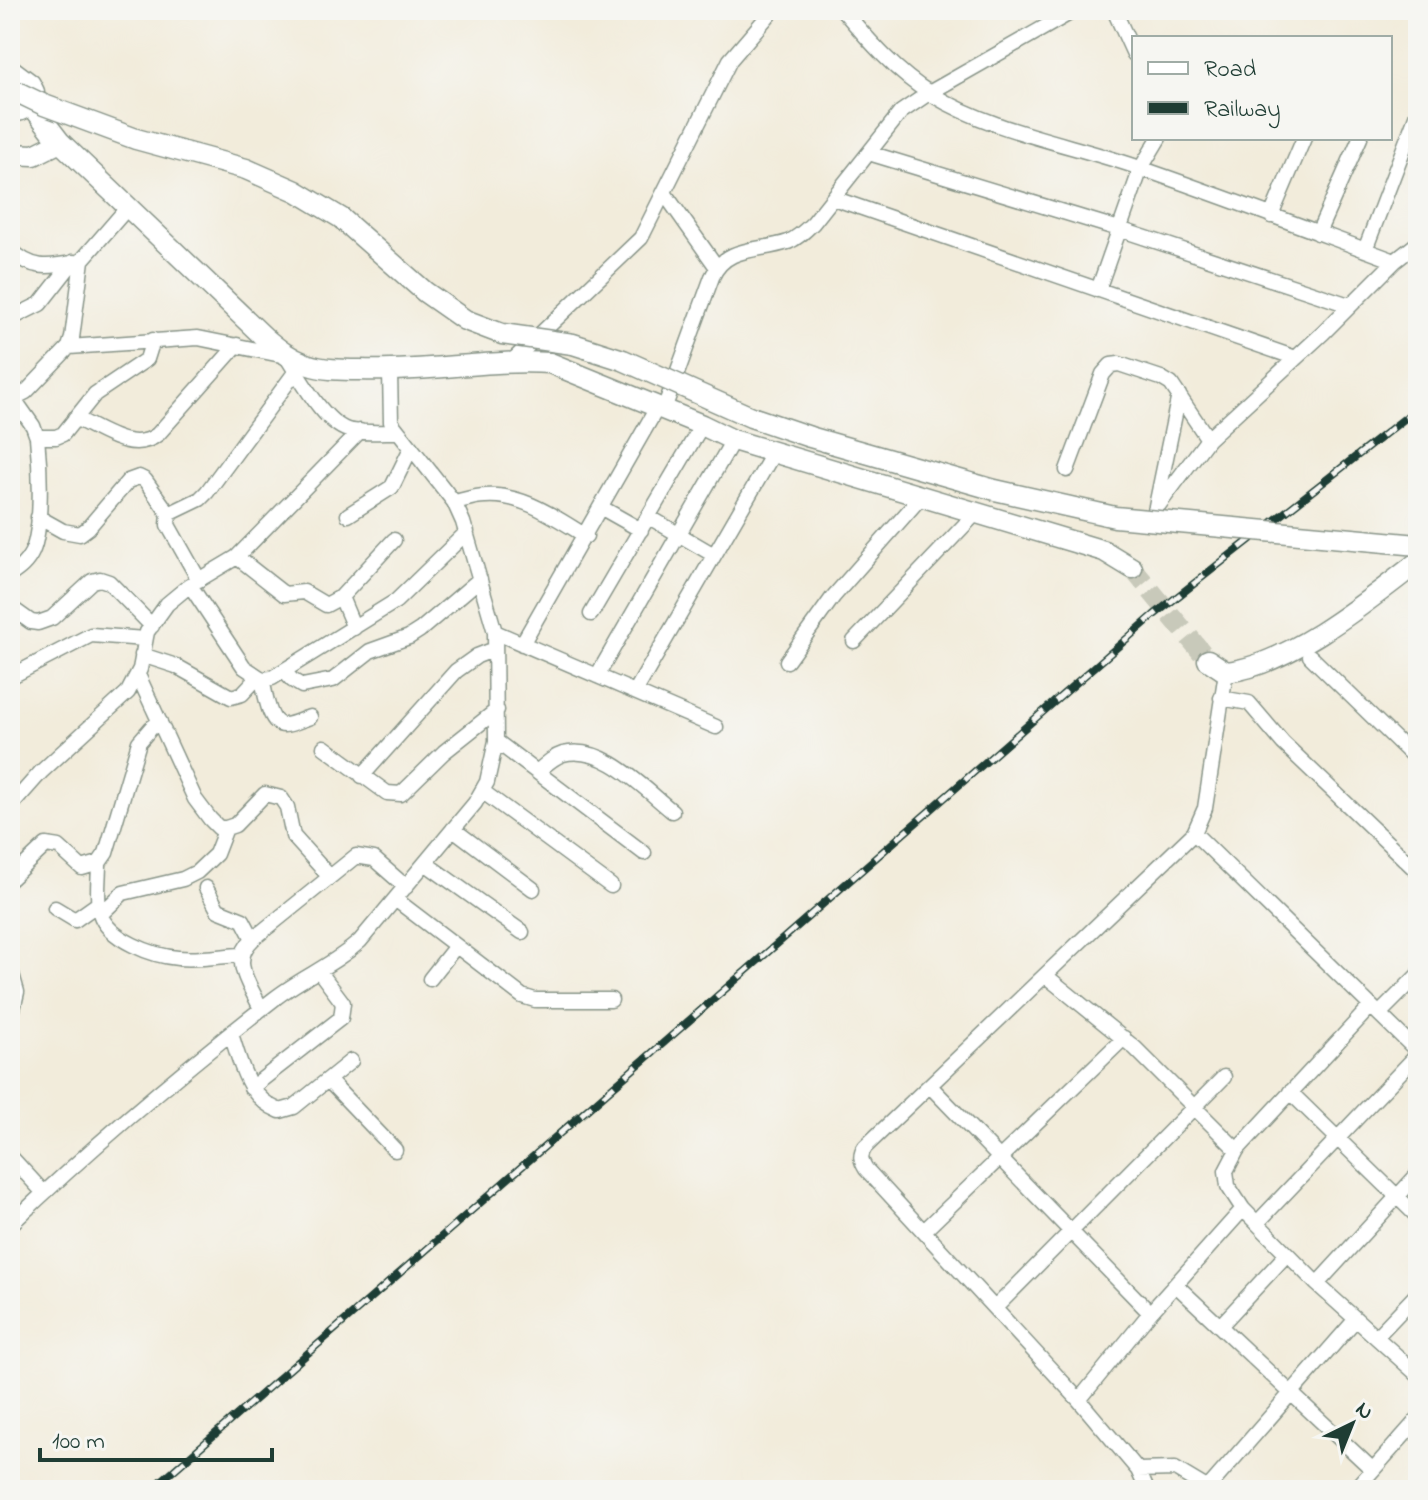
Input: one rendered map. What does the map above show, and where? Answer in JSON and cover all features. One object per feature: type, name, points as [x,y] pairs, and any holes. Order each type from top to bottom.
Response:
[{"type":"street","points":[[510,363],[641,238],[730,60],[773,10]]},
{"type":"street","points":[[522,644],[661,408],[716,266],[733,254],[789,242],[801,234],[901,112],[1075,10]]},
{"type":"street","points":[[1114,10],[1132,50]]},
{"type":"street","points":[[851,12],[897,67],[929,93],[954,107],[990,122],[1141,168],[1395,261]]},
{"type":"street","points":[[10,69],[30,84],[34,92],[30,103],[23,109],[10,111]]},
{"type":"street","points":[[12,89],[44,105],[136,139],[246,169],[296,191],[341,218],[425,292],[465,320],[502,334],[573,344],[623,360],[751,417],[810,437],[995,490],[1115,517],[1418,545]]},
{"type":"street","points":[[30,103],[60,142],[291,364],[327,415],[350,431],[398,432]]},
{"type":"street","points":[[1365,250],[1418,111]]},
{"type":"street","points":[[1098,290],[1141,168],[1158,140]]},
{"type":"street","points":[[1271,216],[1303,140]]},
{"type":"street","points":[[1318,233],[1359,140]]},
{"type":"street","points":[[13,160],[34,155],[60,142]]},
{"type":"street","points":[[869,153],[1119,229],[1349,305]]},
{"type":"street","points":[[665,194],[716,266]]},
{"type":"street","points":[[833,198],[1296,358]]},
{"type":"street","points":[[10,319],[40,304],[128,207]]},
{"type":"street","points":[[1179,395],[1155,510],[1208,439],[1395,261],[1418,243]]},
{"type":"street","points":[[11,251],[28,264],[38,267],[77,261]]},
{"type":"street","points":[[10,575],[23,567],[31,555],[38,517],[37,437],[33,426],[12,399],[26,392],[69,347],[77,261]]},
{"type":"street","points":[[69,347],[198,338],[237,345],[291,364],[390,372],[550,363],[733,440],[1104,551],[1132,568]]},
{"type":"street","points":[[37,437],[56,437],[95,394],[147,359],[153,340]]},
{"type":"street","points":[[75,418],[125,441],[145,442],[158,434],[237,345]]},
{"type":"street","points":[[169,514],[200,499],[207,492],[291,364]]},
{"type":"street","points":[[1067,470],[1107,367],[1119,364],[1171,384],[1208,439]]},
{"type":"street","points":[[10,1225],[109,1134],[261,1009],[292,985],[343,956],[360,941],[482,791],[493,763],[496,741],[495,632],[467,532],[454,502],[391,422],[390,372]]},
{"type":"street","points":[[591,614],[702,425]]},
{"type":"street","points":[[10,807],[41,772],[128,692],[138,675],[148,633],[167,604],[237,557],[360,431]]},
{"type":"street","points":[[597,676],[733,440]]},
{"type":"street","points":[[348,515],[392,487],[411,448]]},
{"type":"street","points":[[635,692],[774,452]]},
{"type":"street","points":[[38,517],[63,531],[80,534],[128,481],[139,477],[145,480],[169,514],[168,525],[194,583],[244,667],[260,678],[272,678],[285,672],[408,592],[467,532]]},
{"type":"street","points":[[454,502],[487,495],[511,499],[532,505],[586,536]]},
{"type":"street","points":[[787,661],[833,597],[921,497]]},
{"type":"street","points":[[602,508],[679,535],[714,555]]},
{"type":"street","points":[[854,641],[977,512]]},
{"type":"street","points":[[237,557],[284,594],[304,592],[326,605],[341,597],[394,540]]},
{"type":"street","points":[[1208,660],[1226,672],[1257,665],[1322,633],[1418,562]]},
{"type":"street","points":[[10,607],[31,622],[46,621],[92,581],[100,579],[109,582],[148,633]]},
{"type":"street","points":[[285,672],[302,686],[333,680],[370,651],[420,630],[480,579]]},
{"type":"street","points":[[341,597],[354,628]]},
{"type":"street","points":[[495,632],[716,727]]},
{"type":"street","points":[[10,677],[91,635],[148,633]]},
{"type":"street","points":[[362,776],[456,671],[477,656],[495,649]]},
{"type":"street","points":[[142,655],[176,666],[231,697],[242,694],[260,678]]},
{"type":"street","points":[[1310,656],[1418,761]]},
{"type":"street","points":[[1147,1490],[1138,1470],[1079,1400],[866,1169],[861,1154],[1194,833],[1205,808],[1226,672]]},
{"type":"street","points":[[138,675],[201,809],[219,828],[235,825],[265,794],[281,798],[287,807],[293,836],[329,876]]},
{"type":"street","points":[[260,678],[272,717],[278,724],[310,717]]},
{"type":"street","points":[[1221,698],[1249,703],[1283,743],[1418,872]]},
{"type":"street","points":[[324,747],[387,793],[401,794],[444,752],[497,710]]},
{"type":"street","points":[[10,879],[46,845],[59,847],[82,868],[99,863],[106,853],[139,742],[160,722]]},
{"type":"street","points":[[496,741],[644,853]]},
{"type":"street","points":[[537,772],[561,755],[588,754],[622,771],[672,811]]},
{"type":"street","points":[[482,791],[611,886]]},
{"type":"street","points":[[55,908],[75,920],[80,919],[123,893],[183,879],[197,872],[216,854],[226,828]]},
{"type":"street","points":[[453,829],[533,889]]},
{"type":"street","points":[[1194,833],[1418,1053],[1257,1223]]},
{"type":"street","points":[[261,1009],[240,962],[241,955],[253,939],[356,856],[374,859],[406,887]]},
{"type":"street","points":[[99,863],[100,908],[113,931],[126,940],[160,955],[194,958],[241,955]]},
{"type":"street","points":[[425,863],[522,932]]},
{"type":"street","points":[[206,888],[218,910],[243,920],[253,939]]},
{"type":"street","points":[[395,899],[522,996],[535,1000],[611,1000]]},
{"type":"street","points":[[430,979],[456,946]]},
{"type":"street","points":[[10,967],[17,992],[10,1022]]},
{"type":"street","points":[[251,1088],[341,1018],[343,1003],[319,971]]},
{"type":"street","points":[[1418,975],[1375,1010],[1290,1092],[1237,1150],[1226,1171],[1228,1186],[1243,1209],[1317,1284],[1418,1375]]},
{"type":"street","points":[[1046,976],[1124,1038],[1237,1150]]},
{"type":"street","points":[[231,1034],[251,1088],[280,1111],[294,1107],[351,1061]]},
{"type":"street","points":[[925,1230],[1124,1038]]},
{"type":"street","points":[[996,1307],[1224,1077]]},
{"type":"street","points":[[328,1080],[395,1150]]},
{"type":"street","points":[[930,1086],[1150,1313]]},
{"type":"street","points":[[1290,1092],[1418,1217]]},
{"type":"street","points":[[10,1156],[44,1193]]},
{"type":"street","points":[[1317,1284],[1418,1174]]},
{"type":"street","points":[[1079,1400],[1150,1313],[1243,1209]]},
{"type":"street","points":[[1220,1326],[1287,1254]]},
{"type":"street","points":[[1176,1285],[1373,1470]]},
{"type":"street","points":[[1376,1337],[1418,1293]]},
{"type":"street","points":[[1138,1470],[1175,1469],[1209,1489],[1356,1319]]},
{"type":"street","points":[[1355,1490],[1418,1419]]},
{"type":"tunnel","points":[[1132,568],[1208,660]]},
{"type":"railway","points":[[151,1490],[1154,615],[1418,408]]}]
